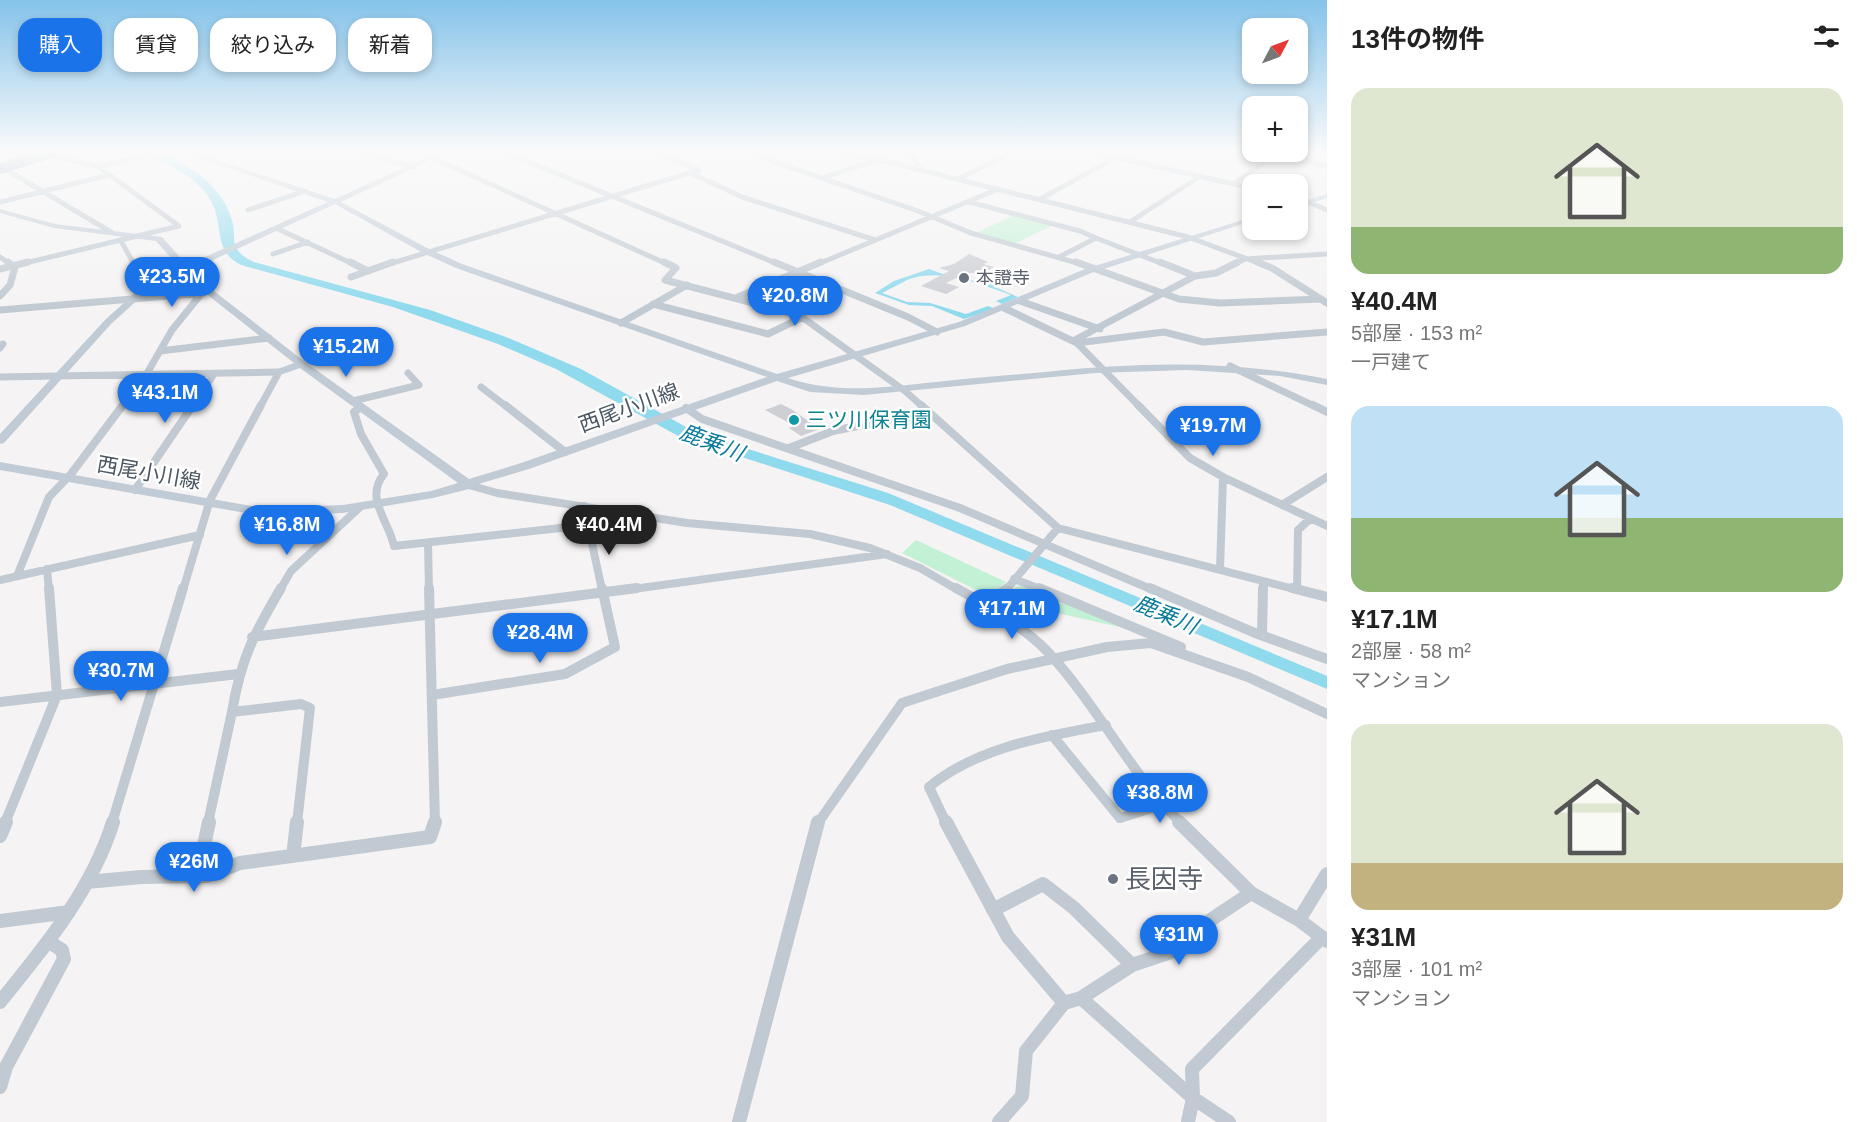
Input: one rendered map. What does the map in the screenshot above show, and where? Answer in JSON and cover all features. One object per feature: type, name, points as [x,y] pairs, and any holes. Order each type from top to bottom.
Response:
[{"type":"street","points":[[61,203],[111,232]]},
{"type":"street","points":[[0,269],[178,226],[147,203]]},
{"type":"street","points":[[248,210],[268,203]]},
{"type":"street","points":[[0,441],[131,300],[184,270],[333,203]]},
{"type":"street","points":[[338,203],[426,251],[459,266],[801,387],[831,392],[900,388],[1164,365],[1230,366],[1327,382]]},
{"type":"street","points":[[533,203],[674,267],[676,270],[663,279],[793,312],[900,388],[1058,528],[1327,597]]},
{"type":"street","points":[[351,277],[426,251],[586,203]]},
{"type":"street","points":[[628,203],[908,317],[938,332]]},
{"type":"street","points":[[762,203],[875,240]]},
{"type":"street","points":[[897,203],[934,216],[971,233],[1096,268],[1179,299],[1220,303],[1324,301]]},
{"type":"street","points":[[738,297],[965,203]]},
{"type":"street","points":[[973,203],[1096,238],[1196,276]]},
{"type":"street","points":[[1054,203],[1192,238],[1276,270],[1324,301]]},
{"type":"street","points":[[1130,222],[1159,203]]},
{"type":"street","points":[[0,211],[54,226],[159,239],[205,292],[469,485],[497,493],[687,523],[810,534],[887,554],[920,568],[984,604],[1022,630],[1054,659],[1106,725],[1148,790],[1161,805],[1251,893],[1299,920],[1324,939],[1192,1069],[1193,1098],[1188,1122]]},
{"type":"street","name":"西尾小川線","points":[[0,466],[209,504],[279,513],[377,504],[469,485],[775,378],[938,332],[1004,308],[1096,268],[1242,222]]},
{"type":"street","points":[[276,228],[368,271]]},
{"type":"street","points":[[1059,257],[1096,238]]},
{"type":"street","points":[[122,241],[132,258],[139,282],[151,287]]},
{"type":"street","points":[[273,254],[308,242]]},
{"type":"street","points":[[1075,342],[1196,276],[1216,273],[1248,259],[1327,254]]},
{"type":"street","points":[[0,257],[15,267]]},
{"type":"street","points":[[0,296],[10,285],[15,267]]},
{"type":"street","points":[[621,322],[687,285]]},
{"type":"street","points":[[0,310],[205,292]]},
{"type":"street","points":[[17,576],[50,497],[146,375],[182,317],[205,292]]},
{"type":"street","points":[[1020,301],[1100,328],[1113,337]]},
{"type":"street","points":[[653,304],[768,334],[802,318]]},
{"type":"street","points":[[1004,308],[1075,342],[1190,458],[1223,477],[1327,526]]},
{"type":"street","points":[[1075,342],[1164,333],[1203,342],[1327,332]]},
{"type":"street","points":[[160,351],[269,338]]},
{"type":"street","points":[[0,377],[279,372],[302,364]]},
{"type":"street","points":[[1230,366],[1327,412]]},
{"type":"street","points":[[0,1002],[49,942],[87,882],[110,838],[209,504],[279,372]]},
{"type":"street","points":[[357,404],[419,385],[408,373]]},
{"type":"street","points":[[135,490],[214,374]]},
{"type":"street","points":[[481,387],[565,452]]},
{"type":"street","points":[[357,404],[354,412],[361,434],[384,474],[376,486],[377,504],[393,536],[394,546],[588,525]]},
{"type":"street","points":[[683,409],[702,419],[882,478],[1327,659]]},
{"type":"street","points":[[789,448],[833,431],[927,412]]},
{"type":"street","points":[[1220,570],[1223,477]]},
{"type":"street","points":[[1282,505],[1327,477]]},
{"type":"street","points":[[197,878],[238,674],[252,637],[291,571],[360,507]]},
{"type":"street","points":[[432,695],[566,674],[613,650],[616,644],[584,507]]},
{"type":"street","points":[[1297,589],[1298,530],[1310,519]]},
{"type":"street","points":[[984,604],[1007,589],[1058,528]]},
{"type":"street","points":[[0,580],[200,535]]},
{"type":"street","points":[[87,882],[147,877],[197,878],[222,875],[240,863],[430,837],[435,827],[428,543]]},
{"type":"street","points":[[252,637],[811,566],[887,554]]},
{"type":"street","points":[[0,837],[57,695],[47,569]]},
{"type":"street","points":[[1016,577],[1248,677],[1327,714]]},
{"type":"street","points":[[1262,634],[1263,581]]},
{"type":"street","points":[[739,1122],[822,813],[902,703],[998,672],[1107,647],[1151,643],[1248,677]]},
{"type":"street","points":[[0,702],[238,674]]},
{"type":"street","points":[[232,712],[301,704],[310,708],[293,856]]},
{"type":"street","points":[[1064,1003],[1008,937],[932,797],[929,787],[954,769],[989,755],[1052,735],[1106,725]]},
{"type":"street","points":[[1052,735],[1120,818],[1161,805]]},
{"type":"street","points":[[1299,920],[1327,874]]},
{"type":"street","points":[[993,910],[1043,884],[1074,908],[1132,965]]},
{"type":"street","points":[[999,1122],[1016,1107],[1024,1093],[1022,1060],[1026,1051],[1064,1003],[1081,998],[1132,965],[1171,952],[1197,929],[1251,893]]},
{"type":"street","points":[[0,921],[69,912]]},
{"type":"street","points":[[0,1087],[6,1067],[64,959],[62,950],[49,942]]},
{"type":"street","points":[[1081,998],[1193,1098],[1229,1122]]},
{"type":"green space","points":[[1014,215],[1053,225],[1014,244],[976,233]]},
{"type":"green space","points":[[916,540],[1006,582],[988,596],[902,553]]},
{"type":"green space","points":[[1023,586],[1133,630],[1039,609],[1018,618],[999,602],[1016,587]]},
{"type":"water","name":"鹿乗川","points":[[212,203],[225,203],[231,217],[236,248],[254,262],[430,310],[506,337],[581,369],[697,433],[888,493],[1327,676],[1327,689],[890,505],[680,437],[556,369],[498,344],[393,307],[241,265],[232,259],[222,245]]},
{"type":"water","points":[[929,269],[960,278],[920,276],[882,293],[907,302],[930,303],[966,314],[988,306],[996,309],[964,319],[932,306],[909,305],[875,293],[894,281]]},
{"type":"water","points":[[960,278],[1004,282],[995,287],[1018,297],[1002,304],[996,301],[1011,295]]},
{"type":"building","name":"本證寺","points":[[969,254],[988,262],[983,264],[994,267],[983,273],[967,273],[946,283],[959,287],[946,294],[921,286],[949,271],[939,268],[954,264]]},
{"type":"building","name":"三ツ川保育園","points":[[781,404],[820,429],[801,436],[789,428],[795,426],[765,410]]},
{"type":"place","name":"本證寺","points":[[964,278]]},
{"type":"place","name":"三ツ川保育園","points":[[794,420]]},
{"type":"place","name":"長因寺","points":[[1113,879]]}]
